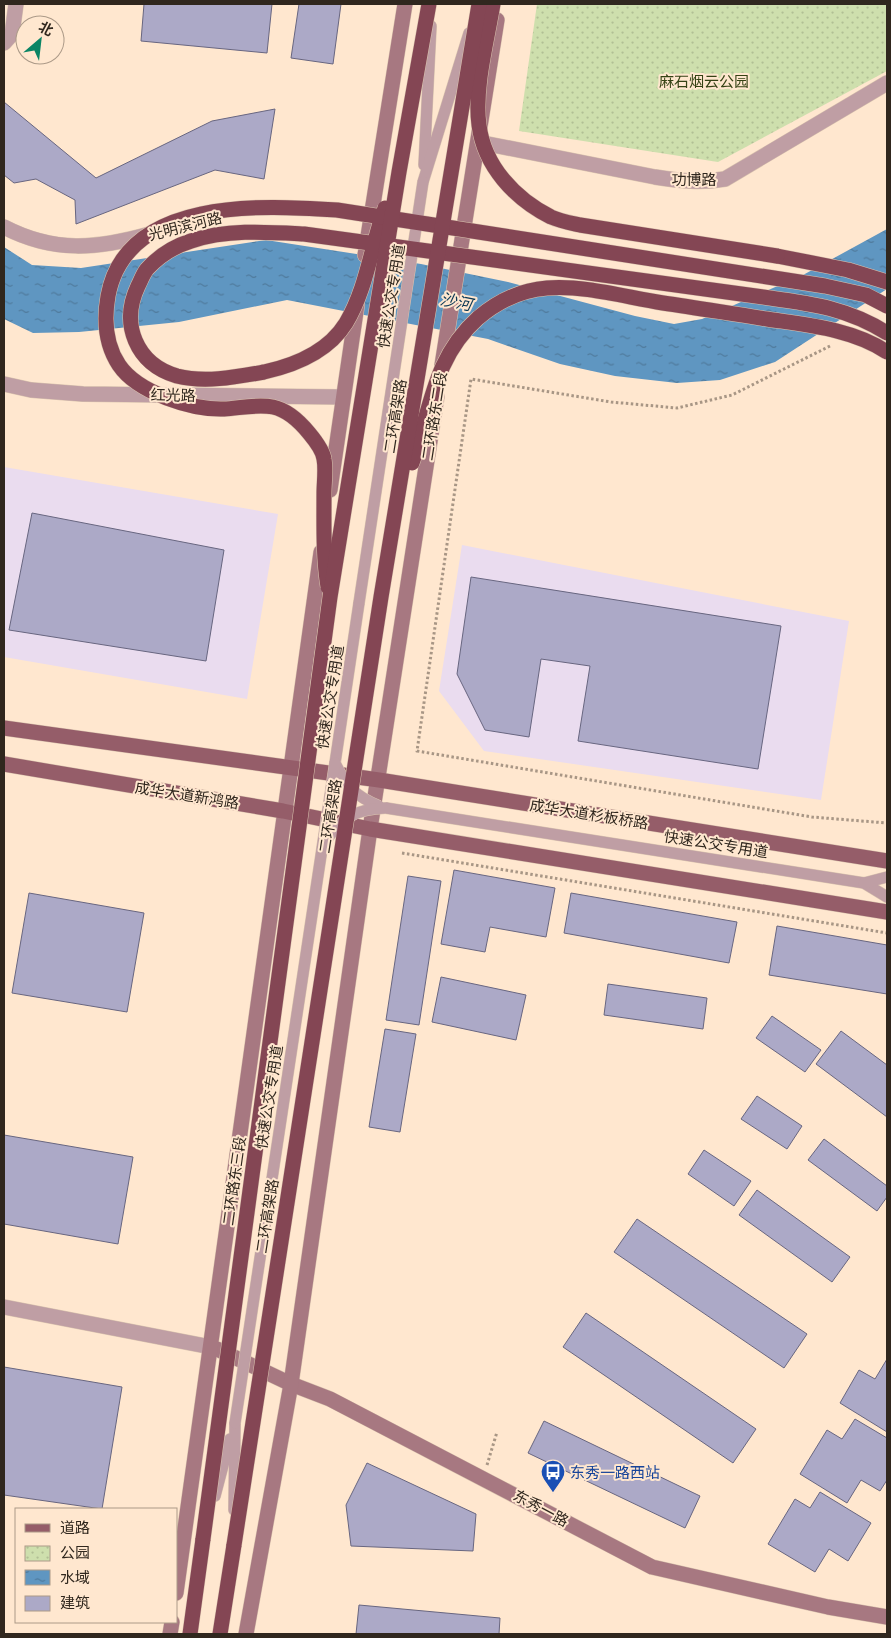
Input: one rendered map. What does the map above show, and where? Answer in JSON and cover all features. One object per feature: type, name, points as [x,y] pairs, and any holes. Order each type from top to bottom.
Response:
[{"type":"highway","name":"二环高架路","points":[[190,1634],[330,597],[400,172],[431,4]]},
{"type":"highway","name":"二环高架路","points":[[220,1634],[381,597],[478,4]]},
{"type":"highway","points":[[493,4],[479,96],[479,125],[494,168],[510,189],[529,204],[553,218],[580,225],[777,256],[848,270],[887,282]]},
{"type":"highway","points":[[400,172],[375,234],[373,243],[371,251],[366,277],[346,323],[328,343],[305,360],[246,375],[196,379],[176,375],[153,363],[136,345],[130,318],[134,295],[146,270],[167,252],[191,240],[220,235],[270,232],[304,234],[372,243],[382,245],[827,306],[865,319],[887,333]]},
{"type":"highway","points":[[330,597],[324,561],[324,458],[310,434],[295,418],[274,407],[214,408],[188,405],[159,394],[138,382],[119,365],[107,339],[105,313],[111,284],[124,257],[151,233],[174,222],[235,208],[278,206],[337,210],[825,286],[866,295],[887,306]]},
{"type":"highway","points":[[398,502],[424,429],[434,383],[444,360],[460,336],[480,317],[506,299],[525,291],[570,288],[804,325],[859,338],[887,352]]},
{"type":"main road","points":[[4,728],[291,769],[352,336],[405,4]]},
{"type":"main road","name":"二环路东二段","points":[[370,828],[500,4]]},
{"type":"main road","name":"成华大道新鸿路","points":[[4,764],[284,810],[370,828]]},
{"type":"main road","name":"成华大道杉板桥路","points":[[291,769],[379,780],[887,861]]},
{"type":"main road","name":"二环路东三段","points":[[178,1579],[291,769]]},
{"type":"main road","points":[[246,1634],[291,1384],[370,828],[887,912]]},
{"type":"main road","name":"东秀一路","points":[[211,1347],[291,1384],[330,1399],[484,1477],[652,1567],[828,1607],[887,1617]]},
{"type":"street","points":[[4,43],[12,34],[16,4]]},
{"type":"street","name":"功博路","points":[[478,142],[681,182],[705,182],[725,179],[887,84]]},
{"type":"street","name":"光明滨河路","points":[[4,227],[19,235],[56,246],[113,244],[229,215],[277,211],[370,226]]},
{"type":"street","name":"红光路","points":[[4,384],[31,390],[83,394],[343,397]]},
{"type":"street","points":[[4,1308],[211,1347]]},
{"type":"lane","points":[[424,182],[431,4]]},
{"type":"lane","points":[[424,182],[478,4]]},
{"type":"lane","name":"快速公交专用道","points":[[234,1423],[424,182]]},
{"type":"lane","points":[[335,763],[344,782],[355,793],[386,808]]},
{"type":"lane","points":[[322,844],[338,825],[349,816],[367,808],[386,808]]},
{"type":"lane","name":"快速公交专用道","points":[[386,808],[864,882]]},
{"type":"lane","points":[[864,882],[887,876]]},
{"type":"lane","points":[[864,882],[887,897]]},
{"type":"lane","points":[[234,1423],[234,1545]]},
{"type":"lane","points":[[203,1539],[234,1423]]},
{"type":"path","points":[[835,343],[732,396],[677,408],[611,402],[471,379],[417,751],[812,817],[887,824]]},
{"type":"path","points":[[402,853],[887,933]]},
{"type":"path","points":[[484,1477],[497,1432]]},
{"type":"shaded area","points":[[4,467],[278,514],[247,699],[4,657]]},
{"type":"shaded area","points":[[462,545],[849,621],[821,800],[484,751],[439,691]]},
{"type":"green space","name":"麻石烟云公园","points":[[537,4],[887,4],[887,71],[718,162],[519,131]]},
{"type":"water","name":"沙河","points":[[887,229],[887,289],[775,362],[720,380],[677,383],[615,376],[560,364],[488,339],[287,300],[179,322],[79,332],[33,333],[4,319],[4,247],[32,265],[81,268],[266,240],[421,264],[508,282],[635,316],[674,324],[702,319],[803,275]]},
{"type":"building","points":[[144,4],[272,4],[267,53],[141,41]]},
{"type":"building","points":[[299,4],[341,4],[333,64],[291,58]]},
{"type":"building","points":[[4,102],[96,178],[212,121],[275,109],[264,179],[215,170],[76,224],[75,200],[36,179],[14,183],[4,175]]},
{"type":"building","points":[[32,513],[224,550],[206,661],[9,630]]},
{"type":"building","points":[[471,577],[781,626],[758,769],[578,741],[590,666],[541,659],[529,737],[485,730],[457,674]]},
{"type":"building","points":[[454,870],[555,888],[546,937],[490,927],[485,952],[441,944]]},
{"type":"building","points":[[408,876],[441,881],[419,1025],[386,1020]]},
{"type":"building","points":[[29,893],[144,913],[127,1012],[12,993]]},
{"type":"building","points":[[571,893],[737,922],[729,963],[564,933]]},
{"type":"building","points":[[777,926],[887,945],[887,994],[769,975]]},
{"type":"building","points":[[441,977],[526,995],[516,1040],[432,1022]]},
{"type":"building","points":[[608,984],[707,998],[703,1029],[604,1015]]},
{"type":"building","points":[[772,1016],[821,1050],[805,1072],[756,1038]]},
{"type":"building","points":[[385,1029],[416,1034],[400,1132],[369,1127]]},
{"type":"building","points":[[841,1031],[887,1065],[887,1117],[816,1064]]},
{"type":"building","points":[[757,1096],[802,1126],[787,1149],[741,1119]]},
{"type":"building","points":[[4,1135],[133,1157],[118,1244],[4,1224]]},
{"type":"building","points":[[824,1139],[887,1186],[887,1197],[877,1211],[808,1160]]},
{"type":"building","points":[[704,1150],[751,1181],[734,1206],[688,1174]]},
{"type":"building","points":[[757,1190],[850,1257],[832,1282],[739,1215]]},
{"type":"building","points":[[637,1219],[807,1334],[784,1368],[614,1252]]},
{"type":"building","points":[[586,1313],[756,1429],[733,1463],[563,1347]]},
{"type":"building","points":[[887,1359],[887,1432],[840,1403],[859,1370],[875,1379]]},
{"type":"building","points":[[4,1367],[122,1387],[102,1508],[4,1495]]},
{"type":"building","points":[[855,1419],[887,1438],[887,1480],[880,1491],[861,1480],[847,1503],[800,1474],[827,1430],[842,1439]]},
{"type":"building","points":[[544,1421],[700,1496],[685,1528],[528,1453]]},
{"type":"building","points":[[367,1463],[476,1514],[473,1551],[351,1546],[346,1505]]},
{"type":"building","points":[[820,1492],[871,1523],[848,1561],[829,1549],[815,1572],[768,1544],[795,1499],[810,1508]]},
{"type":"building","points":[[359,1605],[500,1618],[499,1634],[356,1634]]},
{"type":"place","name":"东秀一路西站","points":[[553,1493]]}]
